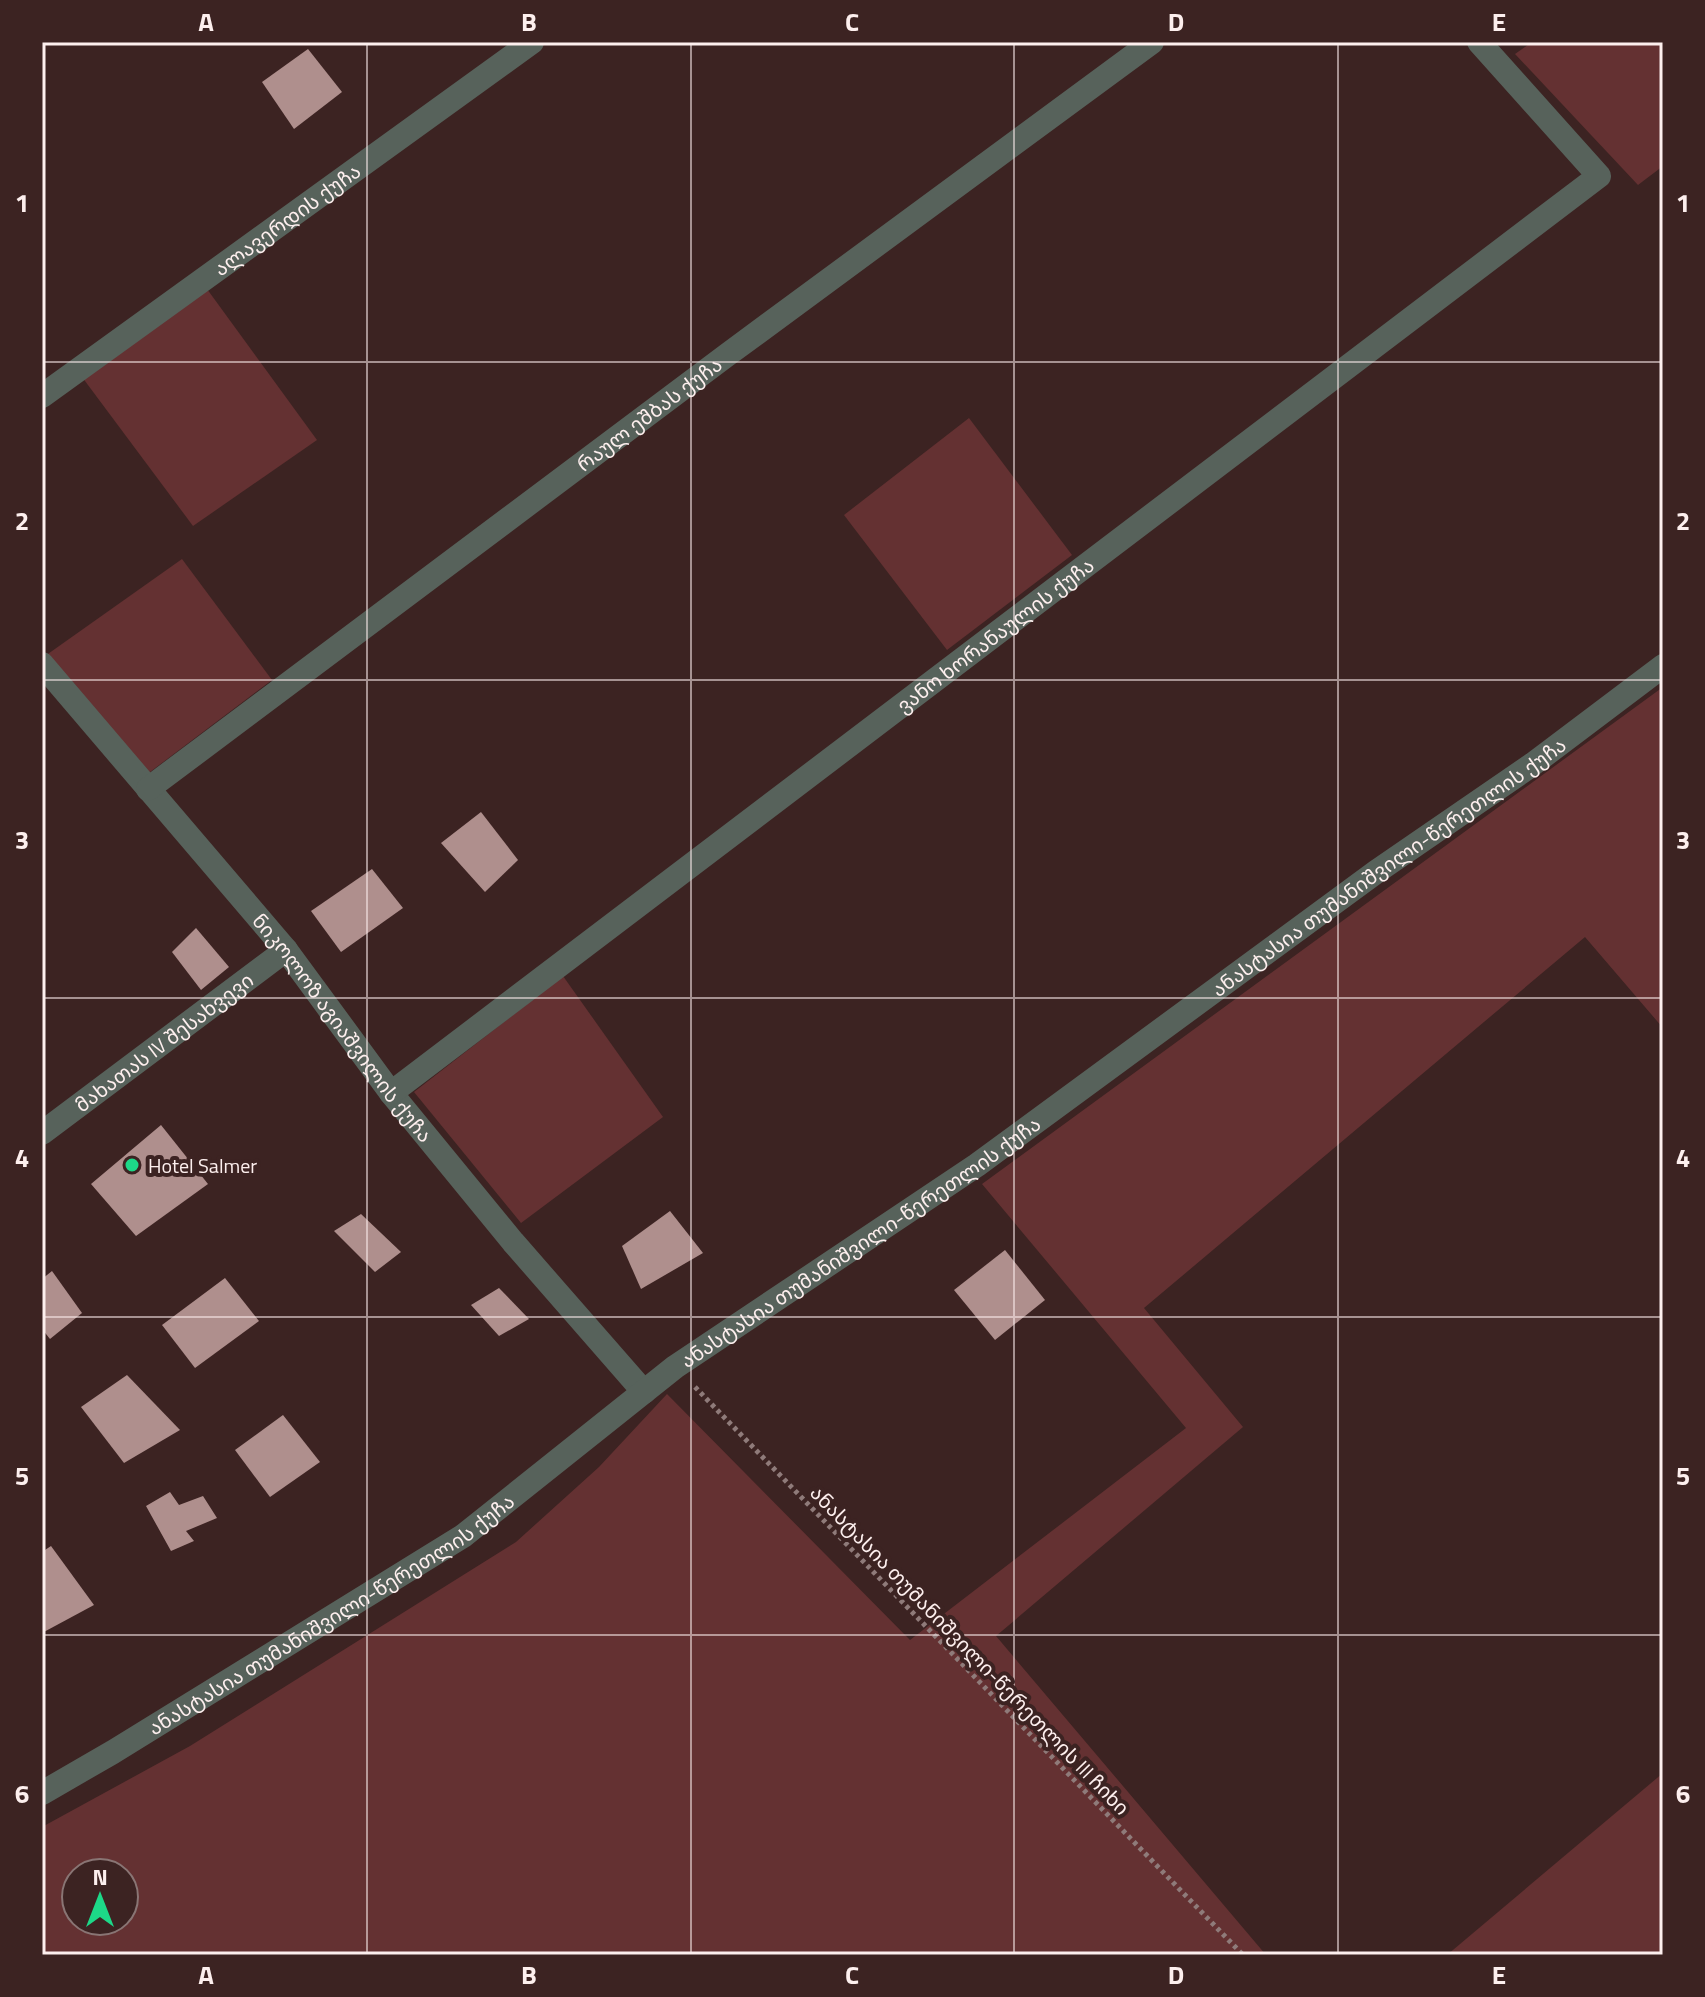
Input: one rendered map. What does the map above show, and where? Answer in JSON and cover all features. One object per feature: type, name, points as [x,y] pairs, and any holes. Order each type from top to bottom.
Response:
[{"type":"street","name":"ალავერდის ქუჩა","points":[[42,396],[532,42]]},
{"type":"street","name":"რაულ ეშბას ქუჩა","points":[[148,789],[727,355],[1152,42]]},
{"type":"street","name":"ვანო ხორანაულის ქუჩა","points":[[391,1093],[1599,176],[1479,42]]},
{"type":"street","name":"ნიკოლოზ აგიაშვილის ქუჩა","points":[[42,664],[286,950],[391,1093],[513,1242],[644,1392]]},
{"type":"street","name":"ანასტასია თუმანიშვილი-წერეთლის ქუჩა","points":[[42,1793],[463,1536],[675,1367],[977,1165],[1363,881],[1533,764],[1663,666]]},
{"type":"street","name":"მახათას IV შესახვევი","points":[[42,1133],[286,950]]},
{"type":"path","name":"ანასტასია თუმანიშვილი-წერეთლის III ჩიხი","points":[[675,1367],[1243,1955]]},
{"type":"shaded area","points":[[1532,42],[1663,42],[1663,166],[1638,185],[1515,54]]},
{"type":"shaded area","points":[[207,289],[317,440],[193,526],[82,377]]},
{"type":"shaded area","points":[[969,418],[1072,555],[947,650],[844,515]]},
{"type":"shaded area","points":[[182,559],[272,680],[146,775],[45,656]]},
{"type":"shaded area","points":[[1663,687],[1663,1028],[1585,937],[1144,1308],[1243,1427],[996,1636],[1266,1955],[42,1955],[42,1827],[190,1746],[516,1542],[599,1467],[667,1394],[910,1640],[1186,1428],[982,1184]]},
{"type":"shaded area","points":[[563,976],[663,1117],[521,1223],[414,1092]]},
{"type":"shaded area","points":[[1663,1773],[1663,1955],[1447,1955]]},
{"type":"building","points":[[308,49],[342,92],[294,129],[262,82]]},
{"type":"building","points":[[481,812],[518,860],[485,892],[441,843]]},
{"type":"building","points":[[372,869],[403,908],[341,952],[311,911]]},
{"type":"building","points":[[196,928],[229,967],[201,990],[172,952]]},
{"type":"building","points":[[161,1125],[208,1184],[136,1236],[91,1184]]},
{"type":"building","points":[[670,1211],[703,1253],[641,1289],[622,1246]]},
{"type":"building","points":[[361,1214],[401,1252],[375,1272],[334,1231]]},
{"type":"building","points":[[1005,1250],[1045,1300],[995,1340],[954,1290]]},
{"type":"building","points":[[52,1271],[82,1313],[50,1339],[42,1329],[42,1279]]},
{"type":"building","points":[[225,1278],[259,1321],[195,1368],[162,1325]]},
{"type":"building","points":[[499,1288],[529,1319],[499,1336],[471,1305]]},
{"type":"building","points":[[127,1375],[180,1430],[124,1463],[81,1407]]},
{"type":"building","points":[[283,1415],[320,1462],[270,1497],[235,1450]]},
{"type":"building","points":[[170,1492],[179,1505],[203,1496],[217,1518],[186,1531],[194,1541],[171,1551],[146,1506]]},
{"type":"building","points":[[51,1546],[94,1605],[42,1633],[42,1552]]},
{"type":"place","name":"Hotel Salmer","points":[[132,1165]]}]
